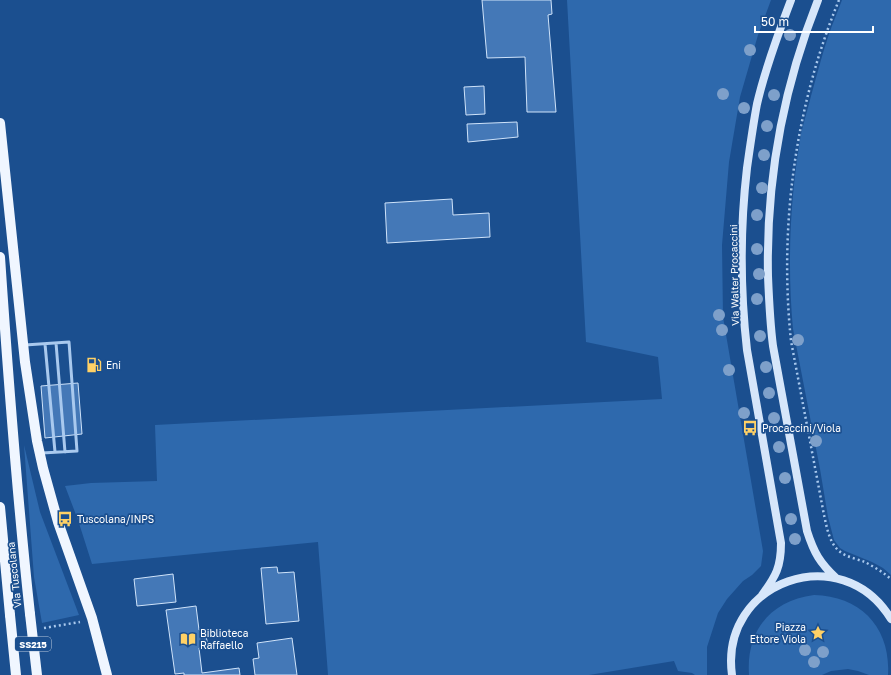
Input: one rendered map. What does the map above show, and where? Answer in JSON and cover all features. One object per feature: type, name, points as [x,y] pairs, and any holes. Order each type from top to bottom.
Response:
[{"type":"main road","points":[[0,123],[24,346],[40,454],[58,522],[92,618],[108,675]]},
{"type":"main road","name":"Via Tuscolana","points":[[0,257],[22,536],[37,675]]},
{"type":"main road","name":"Via Tuscolana","points":[[0,507],[16,675]]},
{"type":"street","name":"Via Walter Procaccini","points":[[762,595],[773,581],[778,571],[781,555],[781,543],[747,350],[743,310],[743,208],[749,153],[757,105],[774,46],[791,0]]},
{"type":"street","points":[[818,0],[795,68],[784,109],[778,140],[772,179],[769,221],[768,288],[773,346],[807,531],[823,566],[836,578]]},
{"type":"street","points":[[732,675],[732,650],[735,634],[746,613],[762,595],[778,585],[792,580],[806,576],[844,580],[870,595],[885,609],[891,619]]},
{"type":"lane","points":[[24,346],[68,342],[77,451],[40,454]]},
{"type":"lane","points":[[56,343],[65,452]]},
{"type":"lane","points":[[45,344],[55,452]]},
{"type":"path","points":[[839,0],[827,29],[811,81],[797,143],[787,240],[789,319],[824,515],[829,534],[834,545],[841,553],[874,567],[891,579]]},
{"type":"shaded area","points":[[567,0],[771,0],[758,35],[740,97],[729,162],[722,245],[723,317],[763,551],[761,566],[743,581],[727,599],[718,613],[707,647],[707,675],[695,675],[692,673],[678,671],[674,661],[589,675],[328,675],[318,542],[92,564],[65,486],[91,483],[157,481],[155,425],[662,399],[658,357],[586,342]]},
{"type":"shaded area","points":[[842,0],[891,0],[891,575],[883,568],[872,562],[840,548],[834,540],[828,517],[793,329],[790,256],[792,207],[797,158],[802,129],[822,57]]},
{"type":"shaded area","points":[[24,445],[40,512],[79,615],[42,623],[34,577]]},
{"type":"shaded area","name":"Piazza Ettore Viola","points":[[814,595],[846,601],[859,608],[870,618],[878,629],[884,643],[888,658],[888,675],[869,675],[848,669],[831,671],[822,675],[749,675],[749,659],[752,645],[757,632],[764,621],[773,611],[785,604],[798,598]]},
{"type":"building","points":[[482,0],[551,0],[552,14],[548,15],[556,112],[527,112],[525,57],[487,58]]},
{"type":"building","points":[[484,86],[485,114],[466,115],[464,87]]},
{"type":"building","points":[[517,122],[518,137],[468,142],[467,124]]},
{"type":"building","points":[[452,199],[453,215],[489,213],[490,237],[387,243],[385,203]]},
{"type":"building","points":[[78,383],[82,434],[45,438],[41,386]]},
{"type":"building","points":[[277,567],[278,573],[294,572],[299,621],[266,624],[261,568]]},
{"type":"building","points":[[173,574],[176,602],[137,606],[134,579]]},
{"type":"building","name":"Biblioteca Raffaello","points":[[196,606],[199,630],[205,629],[208,647],[199,648],[202,673],[239,668],[240,675],[175,674],[166,610]]},
{"type":"building","points":[[292,638],[297,675],[255,675],[253,659],[259,658],[257,643]]},
{"type":"place","name":"Eni","points":[[94,365]]},
{"type":"place","name":"Procaccini/Viola","points":[[750,428]]},
{"type":"place","name":"Tuscolana/INPS","points":[[65,519]]},
{"type":"place","name":"Piazza Ettore Viola","points":[[818,633]]},
{"type":"place","name":"Biblioteca Raffaello","points":[[188,639]]}]
